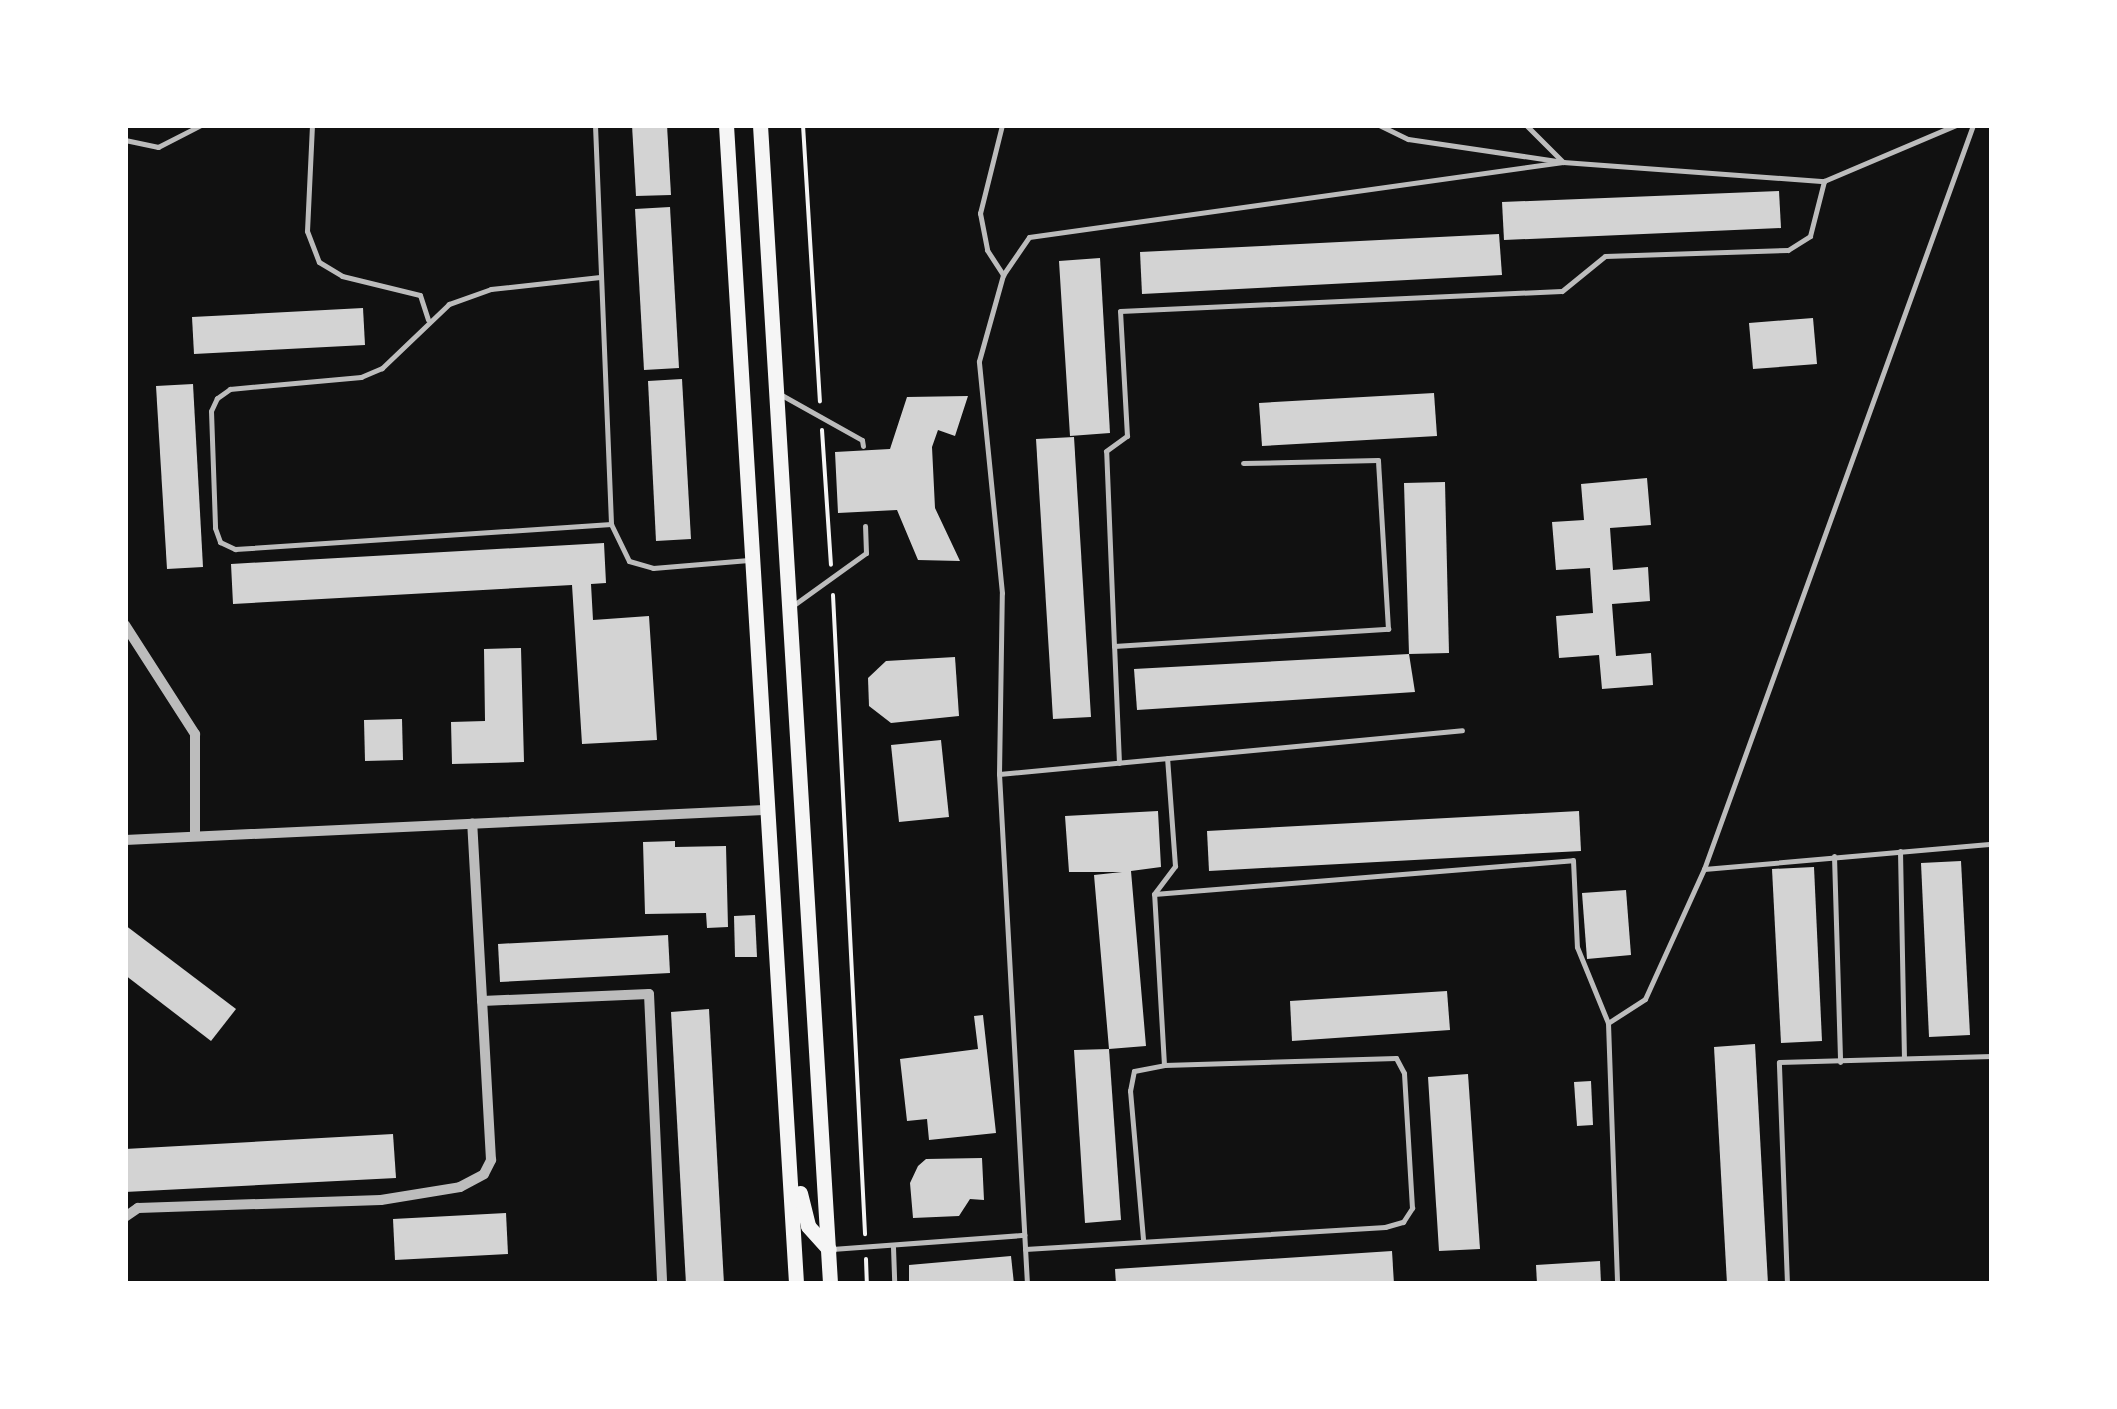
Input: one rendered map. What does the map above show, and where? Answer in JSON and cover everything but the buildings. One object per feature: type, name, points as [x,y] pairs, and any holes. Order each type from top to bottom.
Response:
[{"type":"main road","points":[[726,125],[796,1284]]},
{"type":"main road","points":[[760,125],[830,1284]]},
{"type":"main road","points":[[790,1140],[808,1226],[828,1249]]},
{"type":"street","points":[[125,625],[195,734],[195,835]]},
{"type":"street","points":[[125,840],[767,810]]},
{"type":"street","points":[[125,1218],[138,1208],[380,1200],[460,1188],[484,1174],[490,1160],[472,824]]},
{"type":"street","points":[[482,1002],[649,994],[662,1284]]},
{"type":"lane","points":[[125,140],[158,147],[201,125]]},
{"type":"lane","points":[[312,125],[307,231],[319,262],[342,276],[420,296],[428,320]]},
{"type":"lane","points":[[595,125],[611,524],[629,561],[653,568],[750,560]]},
{"type":"lane","points":[[1002,125],[980,213],[987,250],[1003,275]]},
{"type":"lane","points":[[1379,125],[1408,139],[1563,162],[1824,181],[1956,125]]},
{"type":"lane","points":[[1526,125],[1563,162]]},
{"type":"lane","points":[[1608,1023],[1645,999],[1704,869],[1973,125]]},
{"type":"lane","points":[[1026,1284],[999,774],[1002,592],[979,361],[1003,275],[1029,237],[1563,162]]},
{"type":"lane","points":[[1119,763],[1106,451],[1126,436],[1120,311],[1562,291],[1605,256],[1788,250],[1810,236],[1824,181]]},
{"type":"lane","points":[[600,276],[491,289],[449,304],[428,320],[403,351],[361,377],[230,389],[210,411],[220,542],[235,548],[611,524]]},
{"type":"lane","points":[[776,392],[862,446]]},
{"type":"lane","points":[[1114,646],[1388,629],[1378,460],[1243,463]]},
{"type":"lane","points":[[789,609],[866,553],[865,526]]},
{"type":"lane","points":[[999,774],[1462,730]]},
{"type":"lane","points":[[1164,1065],[1154,894],[1175,866],[1166,758]]},
{"type":"lane","points":[[1704,869],[1992,844]]},
{"type":"lane","points":[[1900,851],[1904,1058]]},
{"type":"lane","points":[[1834,856],[1840,1062]]},
{"type":"lane","points":[[1154,894],[1574,860],[1578,947],[1608,1023],[1618,1284]]},
{"type":"lane","points":[[1787,1284],[1778,1062],[1992,1056]]},
{"type":"lane","points":[[1024,1249],[1384,1227],[1403,1222],[1412,1208],[1404,1074],[1396,1058],[1164,1065],[1134,1071],[1130,1091],[1143,1239]]},
{"type":"lane","points":[[828,1249],[1024,1235]]},
{"type":"lane","points":[[893,1246],[894,1284]]},
{"type":"path","points":[[804,125],[868,1284]]}]
